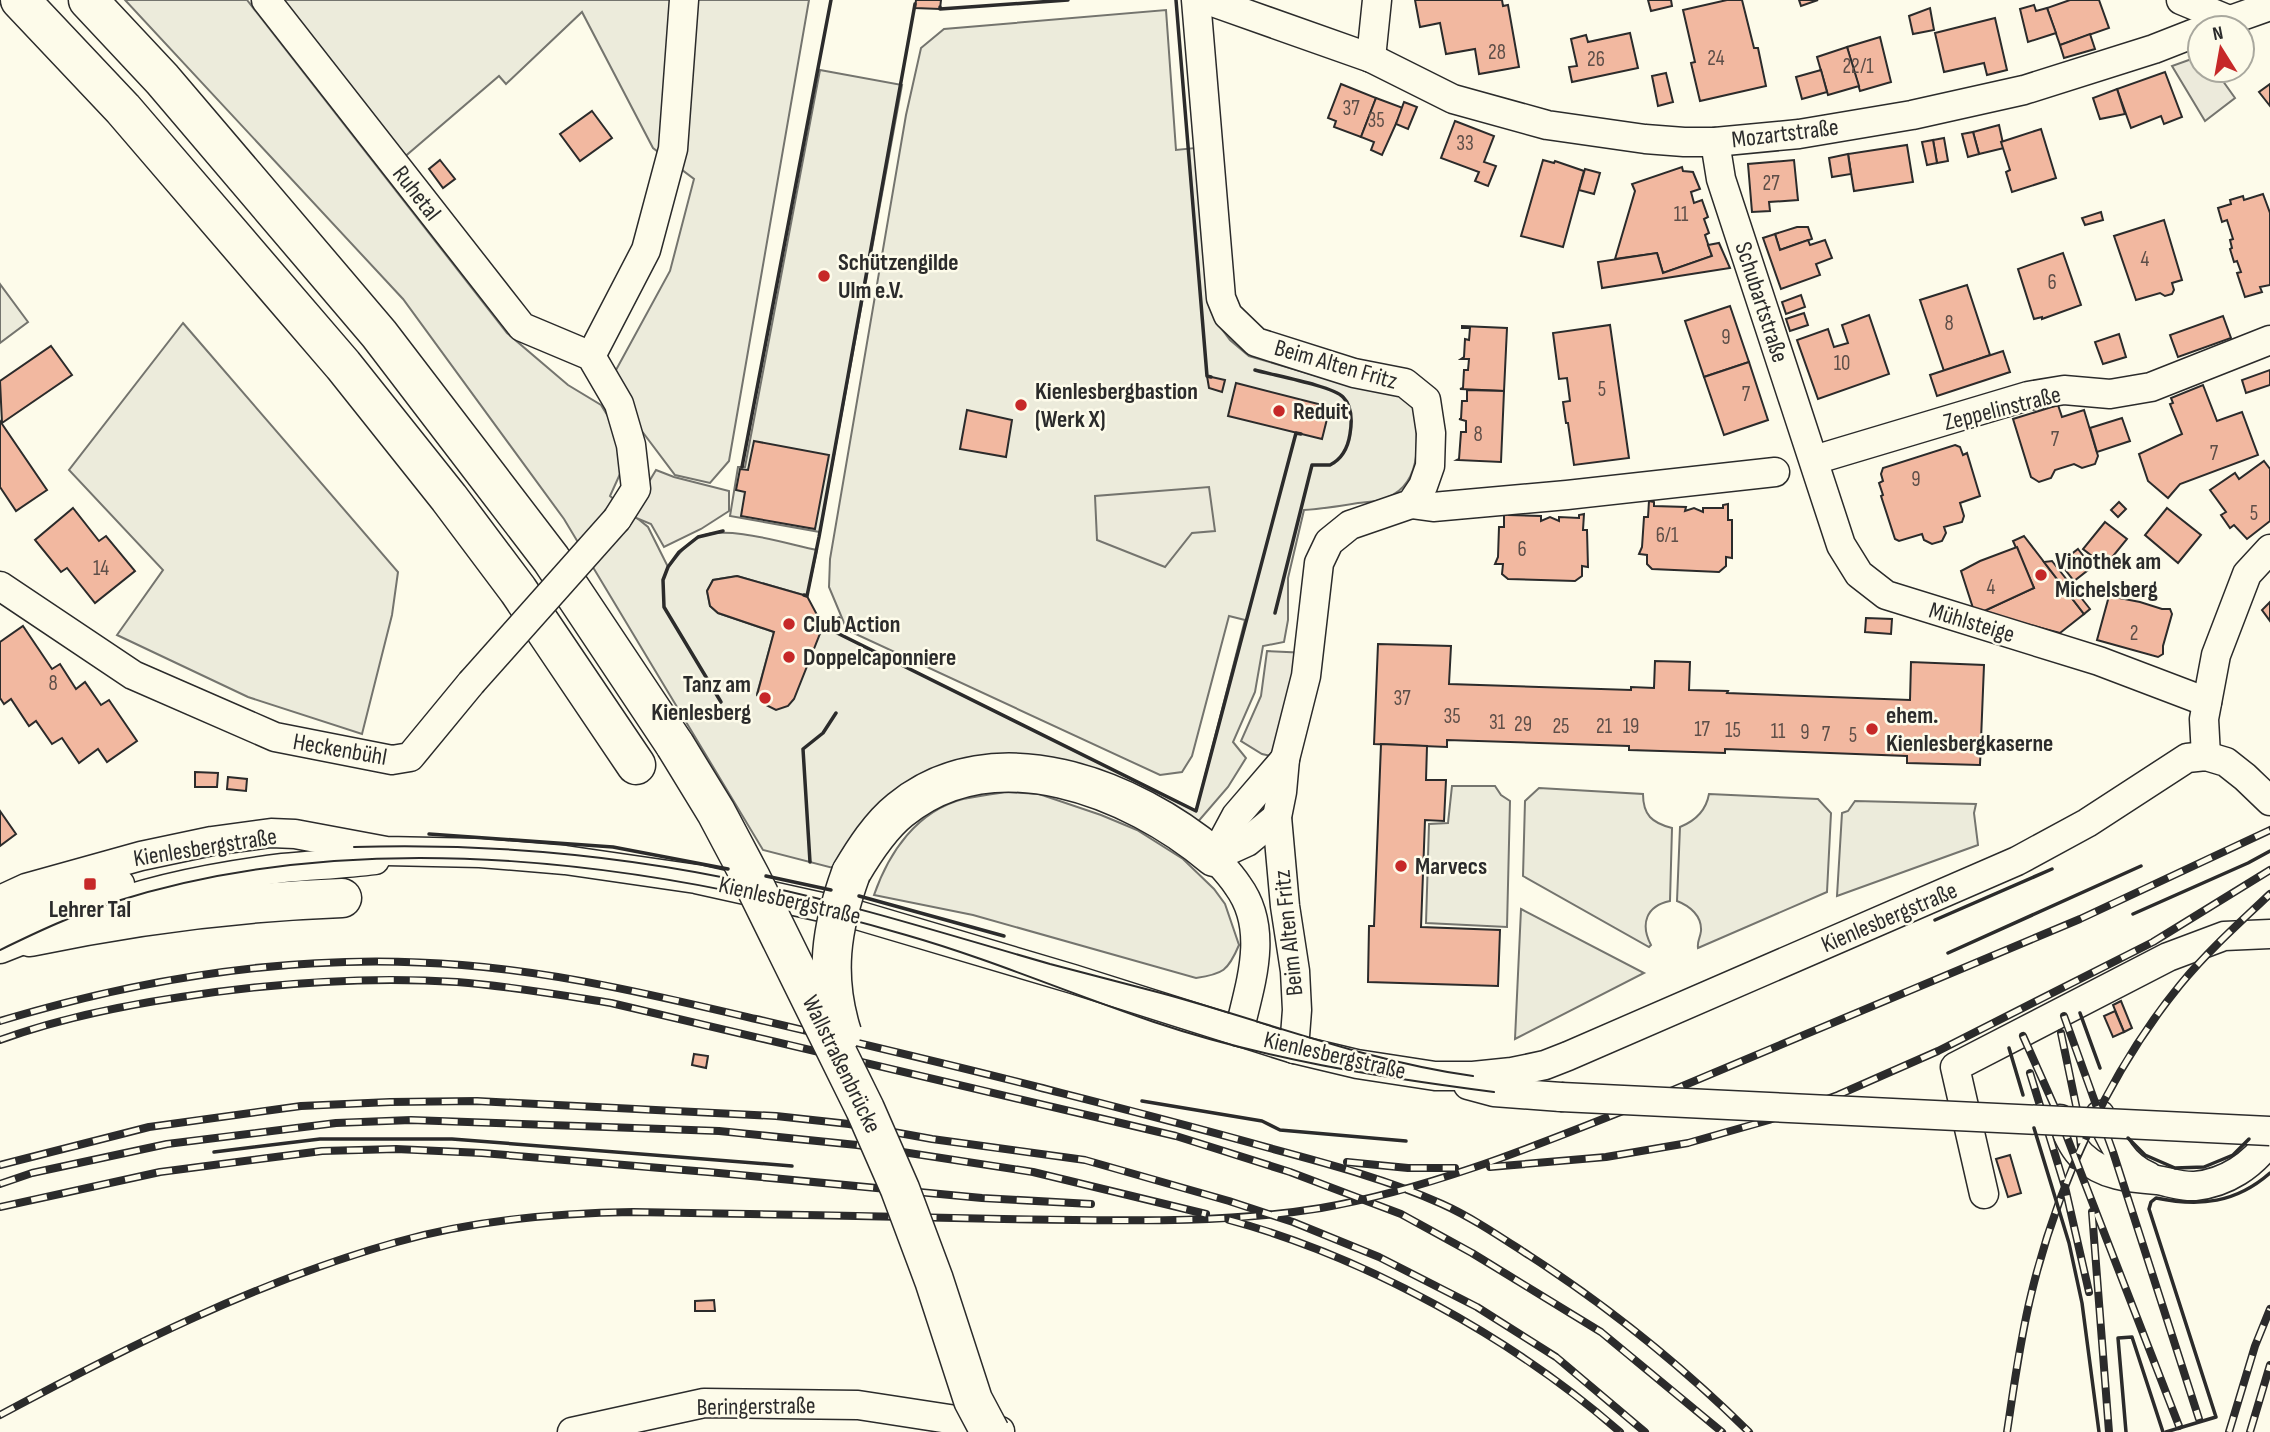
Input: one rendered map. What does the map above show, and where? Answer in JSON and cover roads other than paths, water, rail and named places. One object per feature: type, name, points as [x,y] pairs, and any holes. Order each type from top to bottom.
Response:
[{"type":"highway","points":[[20,0],[123,109],[351,375],[518,590],[636,765]]},
{"type":"highway","name":"Wallstraßenbrücke","points":[[88,0],[162,79],[379,334],[551,559],[675,745],[716,812],[751,878],[866,1109],[900,1189],[981,1416]]},
{"type":"highway","points":[[866,1109],[836,1016],[831,973],[834,926],[852,873],[868,846],[899,810],[930,790],[959,779],[1005,771],[1041,774],[1107,793],[1172,826],[1214,857]]},
{"type":"highway","points":[[10,937],[215,907],[342,898]]},
{"type":"street","name":"Ruhetal","points":[[266,0],[522,327],[591,356]]},
{"type":"street","points":[[591,356],[646,250],[673,149],[684,0]]},
{"type":"street","name":"Beim Alten Fritz","points":[[1196,0],[1222,298],[1228,315],[1256,342],[1354,373],[1405,383],[1426,400],[1431,433],[1430,466],[1423,486],[1411,504],[1350,525],[1329,542],[1319,563],[1306,676],[1285,760],[1277,817],[1297,1010],[1294,1049]]},
{"type":"street","name":"Mozartstraße","points":[[1207,0],[1371,58],[1453,99],[1547,125],[1645,139],[1715,142],[1799,134],[1912,115],[2024,90],[2186,36]]},
{"type":"street","points":[[1371,58],[1377,0]]},
{"type":"street","points":[[2181,0],[2203,14]]},
{"type":"street","points":[[2247,14],[2270,6]]},
{"type":"street","name":"Schubartstraße","points":[[1715,142],[1721,179],[1814,460]]},
{"type":"street","name":"Zeppelinstraße","points":[[1814,460],[2028,396],[2064,390],[2109,394],[2151,387],[2270,341]]},
{"type":"street","name":"Heckenbühl","points":[[0,586],[133,675],[275,737],[392,760],[410,757],[471,683],[617,519],[636,489],[631,445],[619,404],[591,356]]},
{"type":"street","name":"Mühlsteige","points":[[1814,460],[1842,545],[1858,574],[1886,595],[2099,661],[2207,702]]},
{"type":"street","points":[[1411,504],[1433,507],[1540,498],[1775,472]]},
{"type":"street","points":[[2265,796],[2226,762],[2206,756],[2204,719],[2216,655],[2247,574],[2270,549]]},
{"type":"street","name":"Kienlesbergstraße","points":[[0,900],[26,888],[94,868],[212,841],[284,833],[386,851],[480,853],[584,862],[659,872],[751,890],[908,929],[1294,1049],[1346,1062],[1435,1076],[1473,1076],[1545,1065],[1989,874],[2064,837],[2129,797],[2181,760],[2206,756]]},
{"type":"street","name":"Beim Alten Fritz","points":[[1214,857],[1236,816],[1285,760]]},
{"type":"street","name":"Beim Alten Fritz","points":[[1214,857],[1247,842],[1277,817]]},
{"type":"street","points":[[10,937],[91,892],[175,871],[258,856],[354,847]]},
{"type":"street","name":"Kienlesbergstraße","points":[[10,937],[114,904],[195,883],[255,872],[355,862],[415,852]]},
{"type":"street","points":[[1214,857],[1240,887],[1251,912],[1257,944],[1239,1032]]},
{"type":"street","points":[[1984,1195],[1955,1067],[2168,957],[2224,936],[2270,934]]},
{"type":"street","points":[[1435,1076],[1494,1092],[1568,1091],[2270,1117]]},
{"type":"street","points":[[1473,1076],[1568,1091],[2270,1131]]},
{"type":"street","points":[[2100,1115],[2120,1156],[2134,1170],[2157,1180]]},
{"type":"street","points":[[2060,1119],[2077,1151],[2104,1171],[2135,1180],[2157,1180],[2193,1186],[2224,1180],[2259,1156],[2270,1140]]},
{"type":"street","name":"Beringerstraße","points":[[572,1432],[704,1403],[861,1419],[970,1422],[1002,1432]]},
{"type":"tram line","points":[[354,847],[455,847],[556,853],[656,865],[755,884],[866,911],[1161,993],[1354,1051],[1473,1076]]},
{"type":"tram line","points":[[0,950],[99,907],[210,877],[309,863],[410,858],[511,861],[612,871],[713,888],[811,909],[937,944],[1195,1035],[1322,1065],[1494,1092]]},
{"type":"railway","points":[[0,1415],[145,1341],[294,1276],[397,1242],[484,1223],[543,1216],[633,1212],[1083,1220],[1202,1219],[1321,1208],[1398,1191],[1512,1154],[1623,1111],[2080,919],[2270,830]]},
{"type":"railway","points":[[1490,1167],[1606,1157],[1688,1143],[1769,1120],[1838,1095],[1938,1051],[2153,942],[2270,870]]},
{"type":"railway","points":[[2007,1432],[2024,1329],[2042,1254],[2055,1213],[2089,1132],[2130,1055],[2154,1019],[2212,949],[2270,894]]},
{"type":"railway","points":[[0,1021],[113,991],[228,971],[345,962],[403,962],[462,965],[573,980],[646,994],[826,1036],[1156,1117],[1359,1173],[1442,1204],[1498,1235],[1588,1296],[1671,1361],[1749,1432]]},
{"type":"railway","points":[[0,1040],[89,1014],[135,1005],[216,992],[319,982],[457,982],[611,1003],[1176,1136],[1290,1172],[1401,1214],[1472,1253],[1601,1332],[1722,1432]]},
{"type":"railway","points":[[2064,1016],[2113,1152],[2199,1419]]},
{"type":"railway","points":[[2061,1033],[2077,1110],[2081,1147]]},
{"type":"railway","points":[[2023,1036],[2060,1119],[2179,1426]]},
{"type":"railway","points":[[2030,1073],[2065,1187],[2089,1292]]},
{"type":"railway","points":[[0,1165],[149,1127],[301,1106],[477,1101],[776,1116],[849,1124],[932,1139],[1085,1160],[1293,1222],[1379,1257],[1477,1307],[1556,1357],[1645,1432]]},
{"type":"railway","points":[[0,1184],[32,1173],[167,1144],[336,1123],[411,1120],[719,1131],[857,1145],[1033,1172],[1206,1214]]},
{"type":"railway","points":[[0,1207],[160,1172],[322,1151],[396,1149],[482,1153],[982,1198],[1091,1204]]},
{"type":"railway","points":[[1347,1162],[1408,1168],[1455,1168]]},
{"type":"railway","points":[[2092,1212],[2109,1432]]},
{"type":"railway","points":[[1229,1220],[1333,1256],[1436,1305],[1533,1365],[1620,1432]]},
{"type":"railway","points":[[2229,1432],[2255,1346],[2270,1309]]},
{"type":"railway","points":[[2250,1432],[2270,1365]]},
{"type":"place","name":"Schützengilde Ulm e.V.","points":[[824,276]]},
{"type":"place","name":"Kienlesbergbastion (Werk X)","points":[[1021,405]]},
{"type":"place","name":"Reduit","points":[[1279,411]]},
{"type":"place","name":"Vinothek am Michelsberg","points":[[2041,575]]},
{"type":"place","name":"Club Action","points":[[789,624]]},
{"type":"place","name":"Doppelcaponniere","points":[[789,657]]},
{"type":"place","name":"Tanz am Kienlesberg","points":[[765,698]]},
{"type":"place","name":"ehem. Kienlesbergkaserne","points":[[1872,729]]},
{"type":"place","name":"Marvecs","points":[[1401,866]]},
{"type":"place","name":"Lehrer Tal","points":[[90,884]]}]
